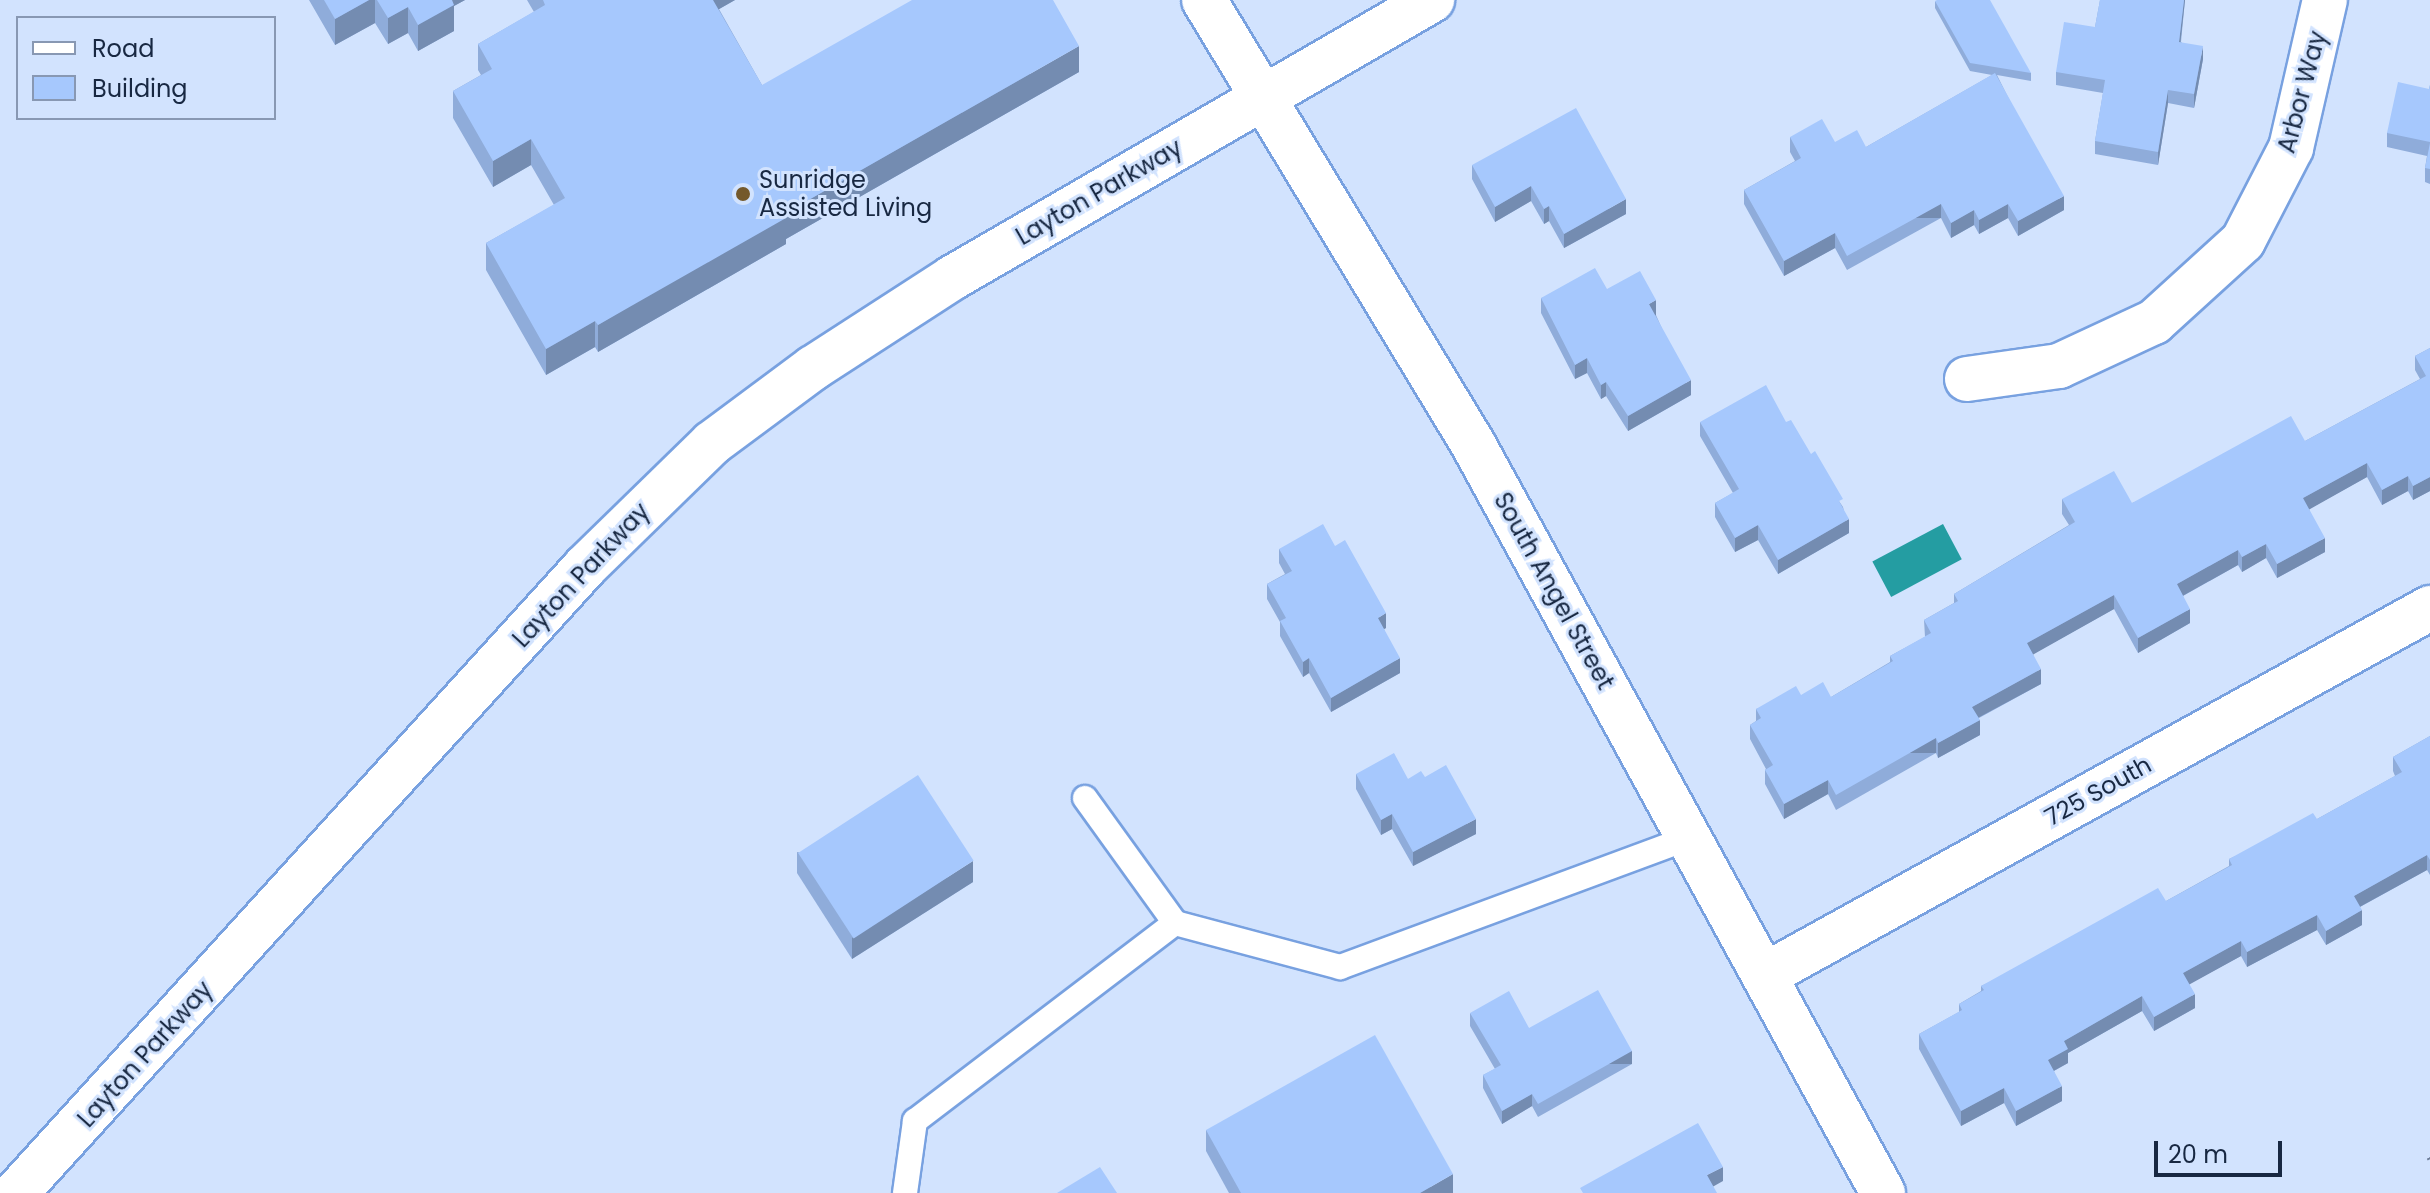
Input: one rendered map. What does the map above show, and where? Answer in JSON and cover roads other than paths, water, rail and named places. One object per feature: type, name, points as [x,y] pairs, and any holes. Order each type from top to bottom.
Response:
[{"type":"main road","name":"South Angel Street","points":[[1204,0],[1473,444],[1883,1193]]},
{"type":"main road","name":"Layton Parkway","points":[[16,1193],[585,567],[712,443],[813,368],[952,278],[1432,0]]},
{"type":"main road","name":"Arbor Way","points":[[1967,379],[2059,366],[2154,322],[2243,241],[2291,148],[2325,0]]},
{"type":"main road","name":"725 South","points":[[1765,975],[2430,608]]},
{"type":"lane","points":[[1085,798],[1175,923],[1340,967],[1689,838]]},
{"type":"lane","points":[[905,1193],[915,1121],[1175,923]]},
{"type":"place","name":"Sunridge Assisted Living","points":[[743,194]]}]
